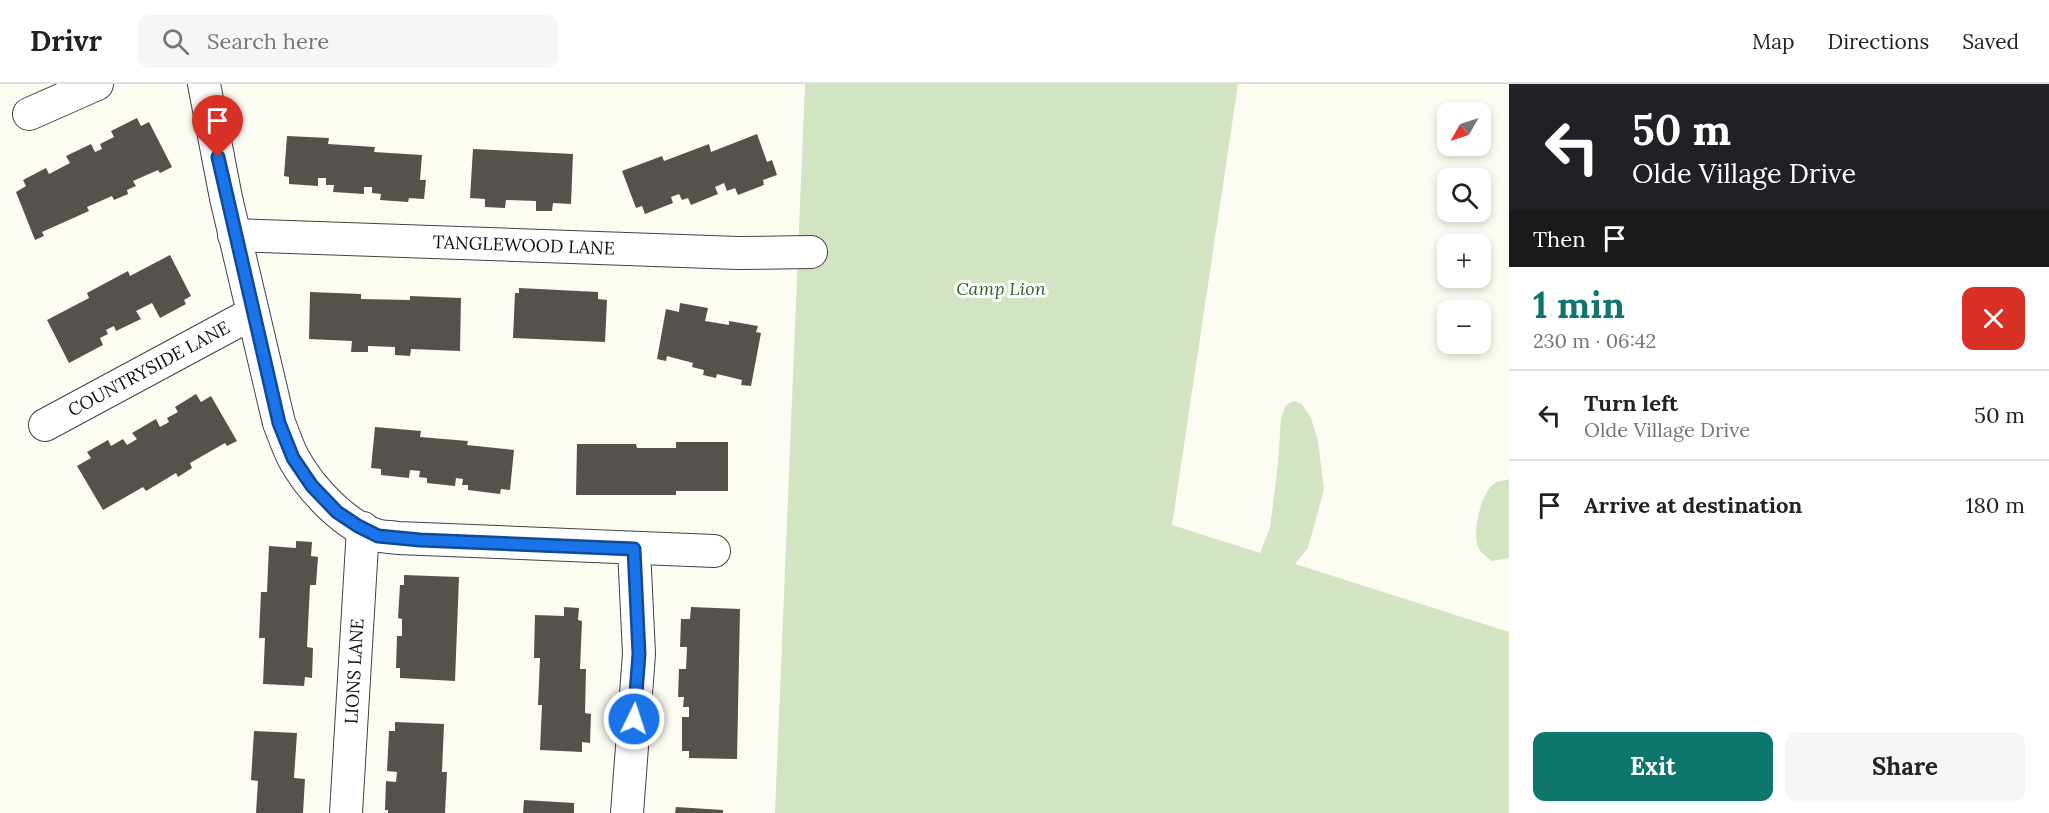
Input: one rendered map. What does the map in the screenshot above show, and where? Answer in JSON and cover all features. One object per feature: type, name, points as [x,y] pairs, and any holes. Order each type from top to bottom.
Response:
[{"type":"street","points":[[29,114],[97,84]]},
{"type":"street","points":[[204,84],[234,235],[279,423],[293,458],[312,486],[337,512],[378,536],[420,540],[714,551]]},
{"type":"street","name":"TANGLEWOOD LANE","points":[[234,235],[738,253],[811,252]]},
{"type":"street","name":"COUNTRYSIDE LANE","points":[[45,425],[253,313]]},
{"type":"street","name":"LIONS LANE","points":[[346,813],[363,528]]},
{"type":"street","points":[[627,813],[639,654],[634,549]]},
{"type":"green space","name":"Camp Lion","points":[[805,84],[1238,84],[1172,525],[1260,553],[1270,528],[1281,418],[1286,405],[1294,401],[1302,404],[1311,418],[1318,441],[1324,489],[1308,548],[1295,564],[1509,632],[1509,813],[775,813]]},
{"type":"green space","points":[[1509,479],[1509,558],[1492,561],[1484,555],[1476,541],[1479,513],[1490,487],[1496,482]]},
{"type":"building","points":[[137,118],[141,126],[149,122],[172,167],[160,173],[158,170],[133,181],[136,186],[127,190],[128,194],[114,200],[112,196],[87,207],[89,211],[42,232],[44,236],[35,240],[16,192],[26,186],[23,180],[46,168],[49,174],[70,163],[66,156],[91,144],[95,152],[102,149],[100,144],[114,137],[111,131]]},
{"type":"building","points":[[757,134],[767,162],[772,160],[777,175],[763,180],[764,185],[738,195],[735,188],[727,191],[724,183],[715,187],[718,194],[691,205],[688,198],[682,200],[679,194],[671,197],[673,203],[645,214],[642,206],[636,208],[622,171],[662,156],[664,161],[709,144],[711,152]]},
{"type":"building","points":[[287,136],[329,138],[328,144],[375,147],[374,152],[422,155],[420,180],[426,180],[424,199],[409,198],[408,202],[380,200],[381,194],[372,193],[372,187],[364,187],[364,194],[333,192],[334,185],[326,185],[326,178],[318,178],[318,186],[289,184],[289,177],[284,176]]},
{"type":"building","points":[[473,149],[573,154],[571,204],[553,203],[552,211],[536,211],[536,201],[506,200],[505,208],[485,207],[485,199],[470,198]]},
{"type":"building","points":[[170,255],[191,296],[184,300],[186,304],[160,318],[152,303],[136,311],[141,319],[116,331],[114,326],[106,330],[108,334],[100,338],[103,345],[69,363],[47,320],[89,298],[87,293],[128,271],[130,276]]},
{"type":"building","points":[[519,288],[598,292],[598,299],[607,300],[605,342],[513,338],[515,293],[519,293]]},
{"type":"building","points":[[310,292],[361,294],[361,299],[410,300],[410,296],[461,298],[460,351],[411,349],[410,356],[395,355],[395,347],[368,346],[368,352],[351,352],[352,341],[309,339]]},
{"type":"building","points":[[680,303],[708,308],[705,321],[729,325],[729,321],[758,326],[756,332],[761,333],[751,386],[741,385],[742,380],[717,374],[716,378],[703,375],[704,370],[692,367],[693,363],[667,356],[666,361],[657,359],[666,309],[679,312]]},
{"type":"building","points":[[196,394],[201,402],[211,396],[237,441],[227,446],[225,443],[190,463],[192,468],[178,477],[176,473],[146,491],[143,487],[103,510],[77,466],[91,458],[87,452],[108,440],[111,446],[123,439],[127,445],[137,439],[132,433],[156,419],[160,427],[169,422],[167,418],[178,412],[175,407]]},
{"type":"building","points":[[375,427],[421,431],[420,437],[468,441],[467,445],[514,450],[510,490],[501,489],[500,494],[468,490],[468,485],[462,485],[463,479],[456,478],[455,486],[427,483],[427,478],[419,477],[420,471],[410,470],[409,478],[381,475],[381,469],[371,468]]},
{"type":"building","points":[[676,442],[728,442],[728,491],[676,491],[676,495],[576,495],[577,444],[636,444],[637,448],[676,448]]},
{"type":"building","points":[[296,541],[312,542],[311,556],[318,557],[316,585],[310,585],[307,647],[313,648],[312,678],[305,677],[304,686],[263,684],[265,638],[259,638],[261,592],[267,592],[269,546],[296,548]]},
{"type":"building","points":[[404,575],[459,577],[455,681],[400,678],[400,668],[396,668],[397,636],[402,636],[402,619],[398,618],[400,585],[404,585]]},
{"type":"building","points":[[564,607],[579,608],[578,620],[582,621],[580,669],[586,669],[585,713],[591,714],[590,743],[582,742],[582,752],[540,750],[542,705],[538,705],[540,658],[534,658],[535,615],[564,616]]},
{"type":"building","points":[[691,607],[740,609],[737,759],[689,758],[689,751],[682,751],[682,717],[689,717],[689,707],[683,707],[684,697],[678,697],[679,669],[686,669],[687,647],[680,647],[681,619],[690,619]]},
{"type":"building","points":[[395,722],[444,724],[442,772],[447,772],[445,813],[388,813],[388,810],[385,810],[386,781],[396,782],[397,772],[387,771],[389,731],[395,731]]},
{"type":"building","points":[[254,731],[297,733],[294,778],[305,779],[303,813],[256,813],[258,781],[251,780]]},
{"type":"building","points":[[524,800],[574,803],[574,813],[523,813]]},
{"type":"building","points":[[676,807],[723,810],[723,813],[675,813]]},
{"type":"route","points":[[218,157],[279,423],[293,458],[312,486],[337,512],[378,536],[420,540],[634,549],[639,654],[634,719]]}]
